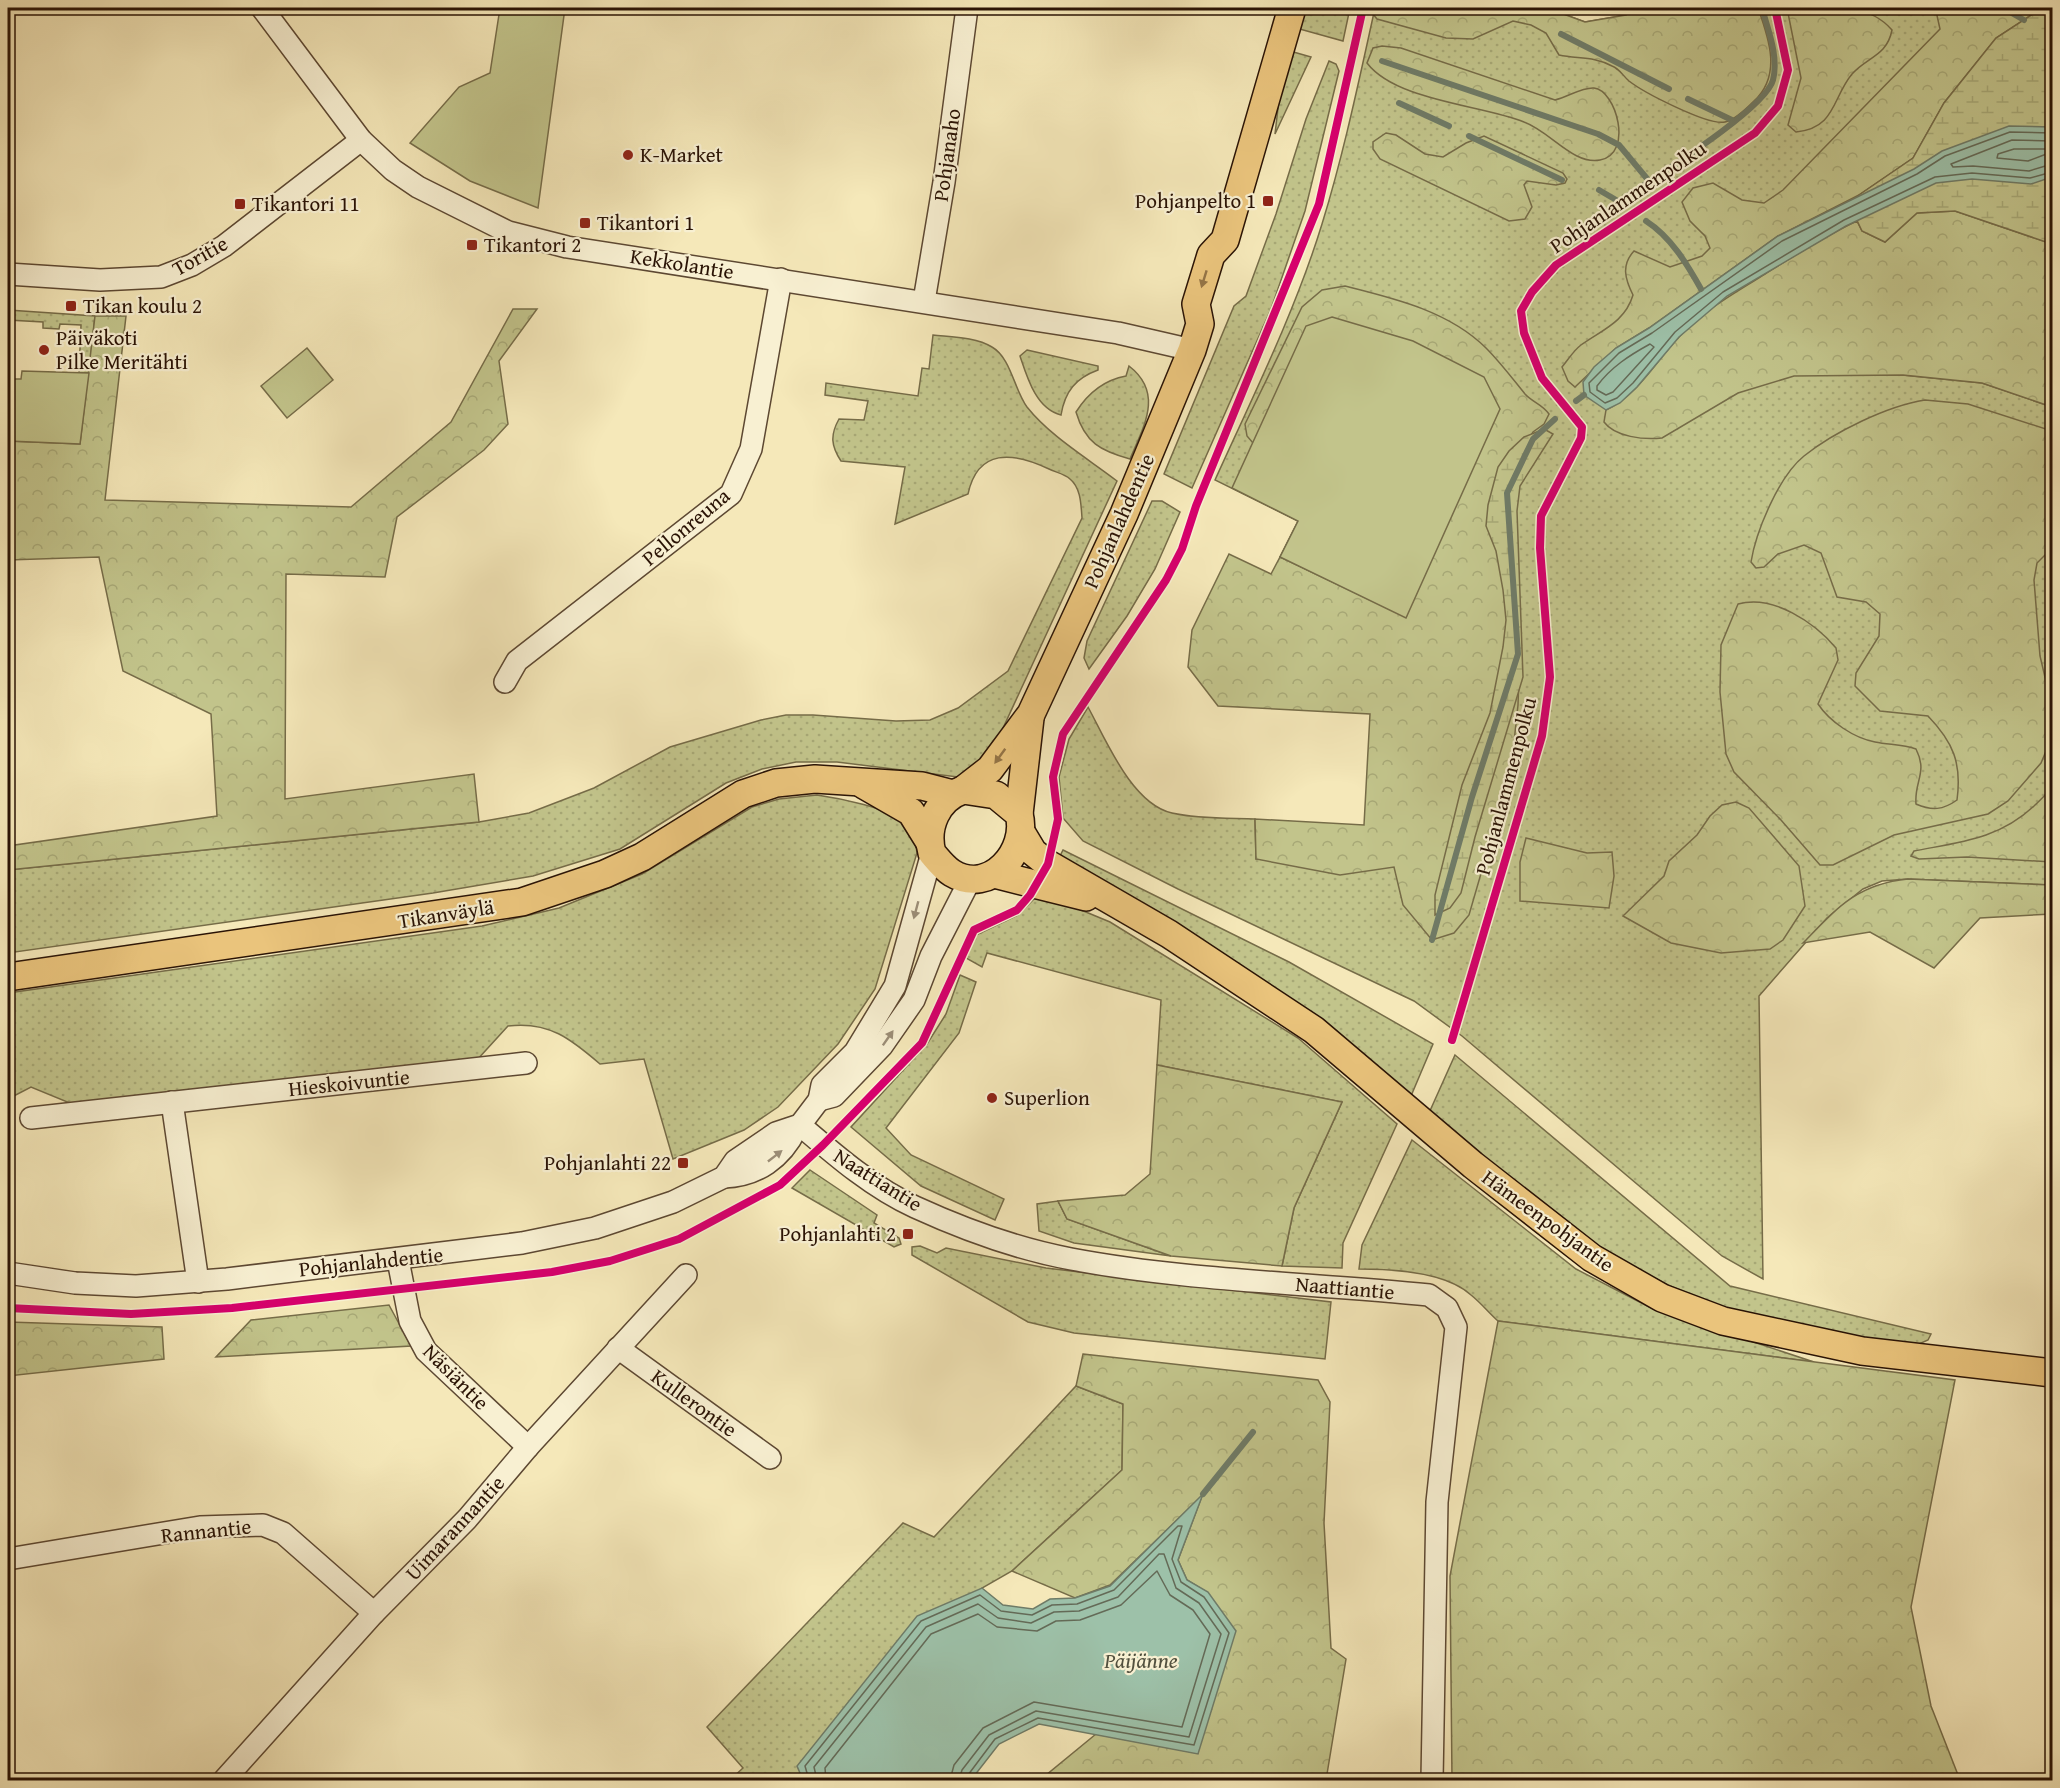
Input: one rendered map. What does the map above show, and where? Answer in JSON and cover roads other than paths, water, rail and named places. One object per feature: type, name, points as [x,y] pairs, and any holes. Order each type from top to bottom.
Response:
[{"type":"main road","name":"Pohjanlahdentie","points":[[958,792],[990,769],[1031,714],[1124,514],[1192,350],[1200,324],[1196,304],[1211,255],[1225,240],[1292,8]]},
{"type":"main road","name":"Pohjanlahdentie","points":[[1020,823],[1031,714]]},
{"type":"main road","name":"Tikanväylä","points":[[8,977],[522,902],[605,874],[642,856],[743,794],[776,783],[815,779],[922,786],[958,792]]},
{"type":"main road","name":"Tikanväylä","points":[[861,783],[911,812],[930,847]]},
{"type":"main road","points":[[958,792],[996,795],[1020,823],[1012,857],[983,876],[951,873],[930,847],[939,807],[958,792]]},
{"type":"main road","name":"Hämeenpohjantie","points":[[1020,823],[1033,852],[1048,864],[1169,934],[1314,1029],[1473,1165],[1592,1258],[1662,1298],[1723,1321],[1862,1351],[2052,1373]]},
{"type":"main road","name":"Hämeenpohjantie","points":[[983,876],[1116,904]]},
{"type":"street","name":"Kekkolantie","points":[[262,8],[361,140],[393,170],[418,187],[508,231],[567,247],[924,301],[1130,335],[1192,350]]},
{"type":"street","name":"Pohjanaho","points":[[924,301],[945,182],[967,8]]},
{"type":"street","name":"Toritie","points":[[8,274],[100,280],[158,278],[182,269],[224,246],[361,140]]},
{"type":"street","name":"Pellonreuna","points":[[504,682],[517,661],[731,494],[751,449],[781,279]]},
{"type":"street","points":[[798,1127],[819,1100],[822,1085],[855,1052],[895,986],[930,847]]},
{"type":"street","points":[[819,1100],[834,1096],[882,1046],[914,1000],[931,956],[983,876]]},
{"type":"street","name":"Hieskoivuntie","points":[[31,1118],[526,1063]]},
{"type":"street","points":[[171,1102],[198,1282]]},
{"type":"street","name":"Pohjanlahdentie","points":[[8,1273],[75,1283],[116,1285],[198,1282],[522,1244],[595,1228],[673,1202],[724,1177],[735,1161],[776,1133],[798,1127]]},
{"type":"street","name":"Naattiantie","points":[[798,1127],[865,1177],[913,1206],[1014,1244],[1069,1259],[1125,1267],[1429,1295],[1447,1308],[1456,1326],[1437,1502],[1432,1780]]},
{"type":"street","name":"Näsiäntie","points":[[398,1260],[410,1321],[426,1351],[528,1448]]},
{"type":"street","name":"Uimarannantie","points":[[224,1780],[374,1613],[460,1527],[528,1448],[686,1275]]},
{"type":"street","name":"Kullerontie","points":[[618,1348],[770,1458]]},
{"type":"street","name":"Rannantie","points":[[8,1559],[200,1527],[263,1525],[283,1533],[374,1613]]},
{"type":"water","points":[[2009,126],[2052,127],[2052,177],[2031,184],[1972,179],[1936,183],[1846,226],[1727,296],[1679,337],[1637,387],[1620,403],[1606,410],[1584,395],[1583,382],[1594,367],[1616,348],[1649,328],[1778,236],[1914,169],[1942,151]]},
{"type":"water","name":"Päijänne","points":[[1203,1494],[1178,1560],[1187,1580],[1208,1592],[1236,1631],[1198,1754],[1039,1724],[999,1744],[971,1780],[803,1780],[797,1766],[917,1616],[982,1588],[1003,1605],[1033,1609],[1050,1599],[1075,1598],[1110,1586]]},
{"type":"waterway","points":[[1620,201],[1705,144],[1766,93],[1773,80],[1775,62],[1762,8]]},
{"type":"waterway","points":[[2003,8],[2024,20]]},
{"type":"waterway","points":[[1561,34],[1669,89]]},
{"type":"waterway","points":[[1382,61],[1598,134],[1619,145],[1649,181]]},
{"type":"waterway","points":[[1688,99],[1734,121]]},
{"type":"waterway","points":[[1399,103],[1449,126]]},
{"type":"waterway","points":[[1469,136],[1562,180]]},
{"type":"waterway","points":[[1599,190],[1623,204]]},
{"type":"waterway","points":[[1646,221],[1671,243],[1701,289]]},
{"type":"waterway","points":[[1576,401],[1584,395]]},
{"type":"waterway","points":[[1432,940],[1472,797],[1518,654],[1507,493],[1533,439],[1555,419]]},
{"type":"waterway","points":[[1203,1494],[1253,1432]]},
{"type":"place","name":"K-Market","points":[[628,155]]},
{"type":"place","name":"Pohjanpelto 1","points":[[1268,201]]},
{"type":"place","name":"Tikantori 11","points":[[240,204]]},
{"type":"place","name":"Tikantori 1","points":[[585,223]]},
{"type":"place","name":"Tikantori 2","points":[[472,245]]},
{"type":"place","name":"Tikan koulu 2","points":[[71,306]]},
{"type":"place","name":"Päiväkoti Pilke Meritähti","points":[[44,350]]},
{"type":"place","name":"Superlion","points":[[992,1098]]},
{"type":"place","name":"Pohjanlahti 22","points":[[683,1163]]},
{"type":"place","name":"Pohjanlahti 2","points":[[908,1234]]}]
